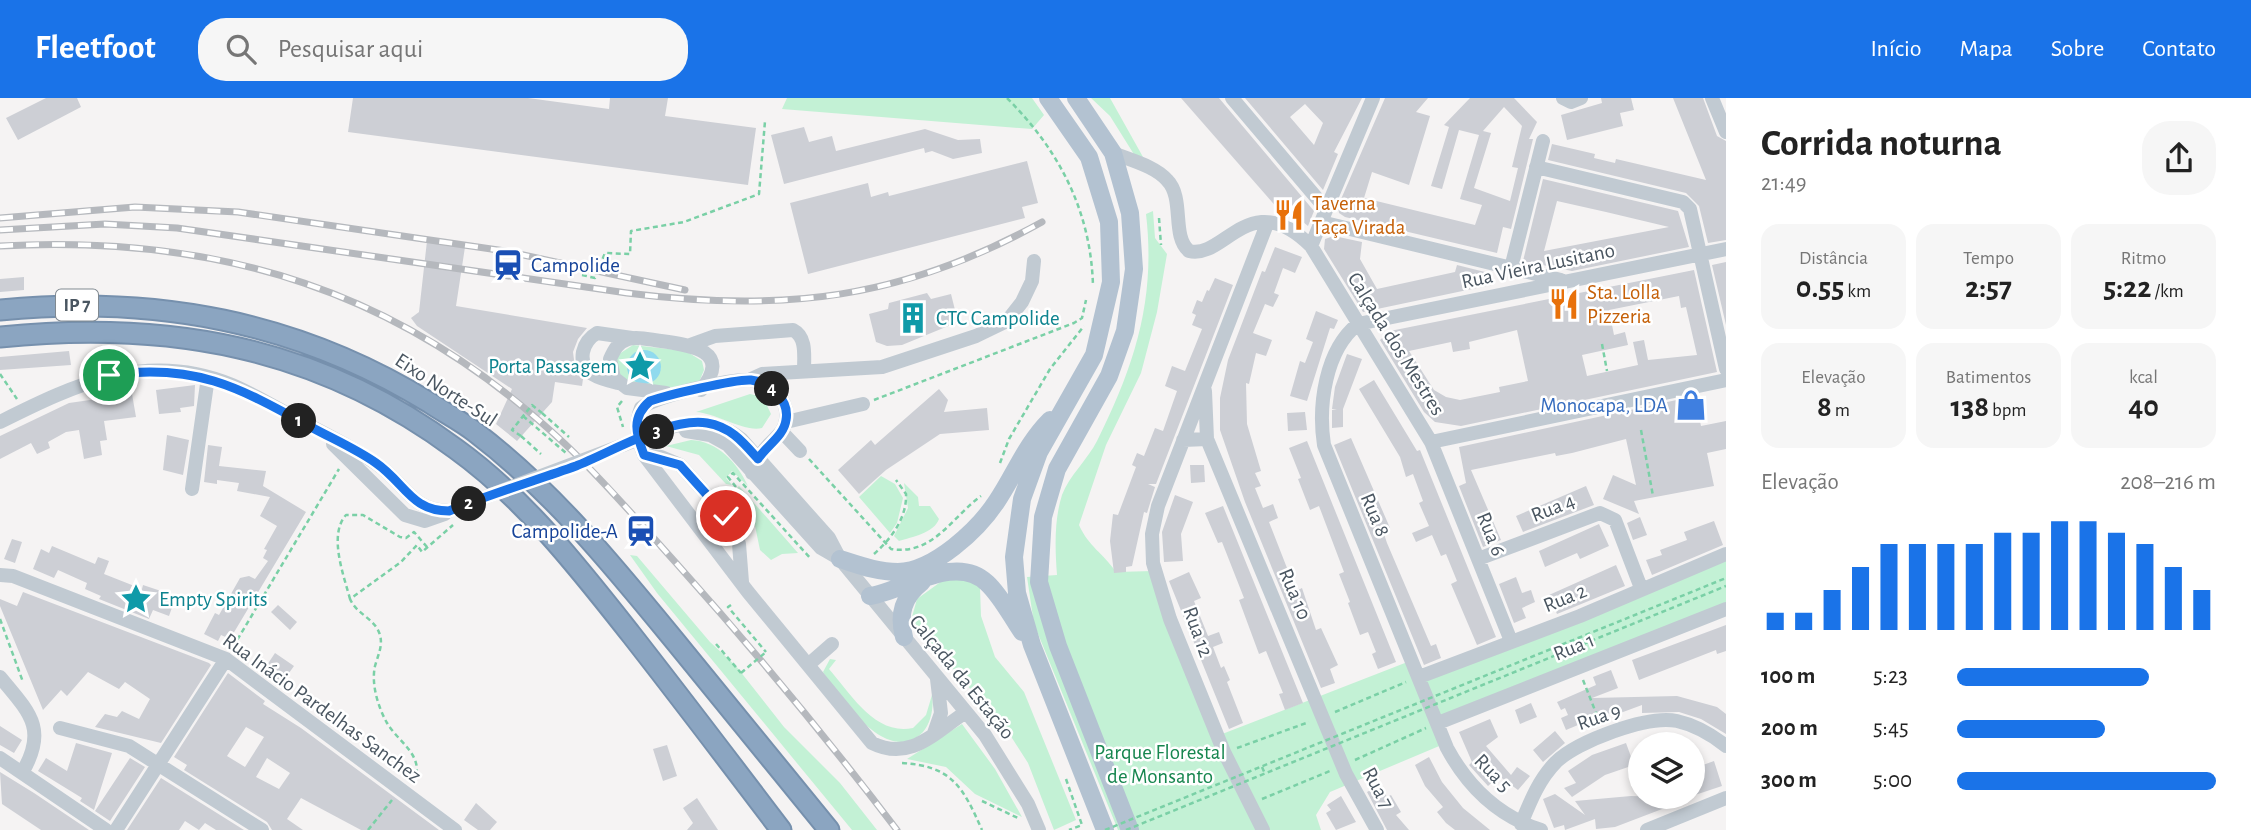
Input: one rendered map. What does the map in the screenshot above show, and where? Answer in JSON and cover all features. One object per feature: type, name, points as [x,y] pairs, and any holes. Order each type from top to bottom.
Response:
[{"type":"highway","name":"Eixo Norte-Sul","points":[[0,310],[46,306],[153,307],[225,319],[308,342],[389,378],[474,431],[552,498],[625,580],[829,830]]},
{"type":"highway","name":"Eixo Norte-Sul","points":[[0,337],[89,331],[151,333],[223,345],[303,364],[376,399],[456,449],[527,512],[593,586],[781,830]]},
{"type":"main road","points":[[1048,98],[1089,157],[1109,222],[1111,282],[1094,355],[1030,475],[1017,527],[1014,556],[1017,593],[1032,645],[1105,830]]},
{"type":"main road","points":[[1076,98],[1113,153],[1127,197],[1134,241],[1134,270],[1125,331],[1109,376],[1057,469],[1043,517],[1039,582],[1058,646],[1128,830]]},
{"type":"main road","points":[[870,596],[901,572],[924,564],[956,546],[976,529],[996,502],[1032,438],[1067,403]]},
{"type":"main road","points":[[840,559],[873,570],[901,572]]},
{"type":"main road","points":[[870,596],[892,592],[953,570],[973,572],[989,584],[1032,645]]},
{"type":"main road","points":[[904,637],[900,615],[904,604],[913,589],[929,577]]},
{"type":"street","points":[[1232,98],[1323,215],[1568,282]]},
{"type":"street","points":[[1311,246],[1373,98]]},
{"type":"street","points":[[1563,98],[1571,102],[1581,98]]},
{"type":"street","points":[[1712,98],[1726,132]]},
{"type":"street","points":[[1511,268],[1543,141]]},
{"type":"street","points":[[1113,153],[1160,174],[1169,181],[1174,192],[1182,241],[1189,251],[1201,251],[1246,224],[1267,224]]},
{"type":"street","points":[[1536,167],[1683,202],[1690,209],[1726,369]]},
{"type":"street","name":"Calçada dos Mestres","points":[[1267,224],[1290,228],[1311,246],[1432,442],[1726,380]]},
{"type":"street","name":"Rua 10","points":[[1183,440],[1267,224]]},
{"type":"street","name":"Rua Vieira Lusitano","points":[[1357,324],[1726,249]]},
{"type":"street","points":[[701,390],[711,374],[712,364],[709,355],[690,345],[597,333],[583,349],[582,361],[589,372],[637,390],[675,393],[701,390],[750,380],[762,374],[882,367],[976,336],[1007,321],[1022,302],[1032,281],[1034,261]]},
{"type":"street","name":"Rua 8","points":[[1357,324],[1342,336],[1329,375],[1320,417],[1324,445],[1438,723]]},
{"type":"street","points":[[690,345],[715,336],[793,330],[800,334],[803,341],[804,371]]},
{"type":"street","points":[[618,383],[611,373],[610,359],[618,345],[632,338]]},
{"type":"street","points":[[0,422],[58,392],[109,375],[167,370],[208,377],[232,385],[377,464],[428,510],[453,513]]},
{"type":"street","points":[[192,489],[208,377]]},
{"type":"street","points":[[750,380],[769,385],[782,398],[784,427],[801,451]]},
{"type":"street","name":"Rua 10","points":[[1205,385],[1208,439],[1343,765]]},
{"type":"street","points":[[675,393],[650,401],[641,408],[636,436],[644,455],[872,743],[888,751],[912,749],[966,712]]},
{"type":"street","points":[[755,466],[784,427],[863,404]]},
{"type":"street","name":"Calçada da Estação","points":[[325,435],[405,515],[430,521],[663,430],[686,423],[721,426],[741,439],[755,466],[829,538],[840,559],[966,712],[998,755],[1028,804],[1039,830]]},
{"type":"street","points":[[1183,440],[1208,439]]},
{"type":"street","name":"Rua 12","points":[[1183,440],[1154,520],[1153,563],[1179,642],[1224,752],[1263,830]]},
{"type":"street","name":"Rua 6","points":[[1432,442],[1511,641]]},
{"type":"street","points":[[644,455],[680,465],[726,516],[740,544],[742,582]]},
{"type":"street","name":"Rua 4","points":[[1478,559],[1600,513],[1615,520],[1641,588]]},
{"type":"street","name":"Rua 2","points":[[1419,677],[1726,554]]},
{"type":"street","name":"Rua Inácio Pardelhas Sanchez","points":[[0,575],[13,576],[226,659],[455,830]]},
{"type":"street","name":"Rua 1","points":[[1438,723],[1726,609]]},
{"type":"street","points":[[808,665],[832,644]]},
{"type":"street","points":[[116,830],[226,659]]},
{"type":"street","points":[[0,677],[26,712],[35,730],[34,752],[22,773]]},
{"type":"street","points":[[934,733],[940,713],[937,678]]},
{"type":"street","name":"Rua 9","points":[[1521,824],[1539,785],[1557,761],[1576,747],[1605,735],[1652,723],[1676,721],[1698,729],[1726,746]]},
{"type":"street","name":"Rua 5","points":[[1438,723],[1460,772],[1479,794],[1521,824],[1541,830]]},
{"type":"street","points":[[60,728],[129,746],[262,830]]},
{"type":"street","points":[[0,758],[106,830]]},
{"type":"street","name":"Rua 7","points":[[1343,765],[1377,830]]},
{"type":"street","points":[[1647,830],[1726,798]]},
{"type":"path","points":[[1007,98],[1042,136],[1075,191],[1093,270],[1094,289]]},
{"type":"path","points":[[582,275],[595,278],[605,253],[630,254],[631,231],[684,222],[759,194],[765,121]]},
{"type":"path","points":[[1159,218],[1161,245]]},
{"type":"path","points":[[998,469],[1009,439],[1050,369],[1082,331],[1092,298]]},
{"type":"path","points":[[863,404],[1074,323],[1082,318],[1086,300]]},
{"type":"path","points":[[1602,344],[1607,371]]},
{"type":"path","points":[[541,454],[512,430],[532,405],[569,437]]},
{"type":"path","points":[[523,415],[579,464]]},
{"type":"path","points":[[1641,430],[1653,496]]},
{"type":"path","points":[[801,451],[883,545],[899,550],[912,548],[939,536],[988,487]]},
{"type":"path","points":[[226,659],[346,457]]},
{"type":"path","points":[[736,486],[728,477],[733,473],[747,489]]},
{"type":"path","points":[[883,545],[898,525],[906,503],[906,494],[895,480]]},
{"type":"path","points":[[350,599],[401,562],[417,545],[422,552],[453,513]]},
{"type":"path","points":[[368,830],[401,789],[415,780],[417,767],[414,755],[387,724],[376,695],[374,670],[382,646],[380,633],[370,619],[355,610],[350,599],[339,541],[340,525],[346,515],[363,515],[400,537],[406,538],[414,532],[427,547]]},
{"type":"path","points":[[1105,830],[1726,578]]},
{"type":"path","points":[[1128,830],[1726,586]]},
{"type":"path","points":[[716,643],[741,673],[766,652],[728,607],[732,605]]},
{"type":"path","points":[[0,619],[27,692]]},
{"type":"path","points":[[1577,668],[1605,735]]},
{"type":"path","points":[[1224,752],[1324,717],[1419,677]]},
{"type":"path","points":[[1259,801],[1438,723]]},
{"type":"path","points":[[1262,767],[1265,774]]},
{"type":"path","points":[[1066,779],[1082,825],[1069,830]]},
{"type":"path","points":[[960,787],[982,830]]},
{"type":"path","points":[[982,801],[1020,819],[1024,830]]},
{"type":"green space","points":[[787,98],[1032,98],[1044,115],[1032,129],[782,109]]},
{"type":"green space","points":[[1091,98],[1110,98],[1143,157],[1135,156],[1110,116]]},
{"type":"green space","name":"Parque Florestal de Monsanto","points":[[1153,211],[1155,238],[1167,254],[1157,312],[1141,373],[1106,445],[1079,525],[1087,539],[1116,572],[1153,571],[1217,736],[1410,661],[1418,679],[1726,553],[1726,610],[1438,727],[1444,744],[1330,792],[1316,815],[1321,830],[1118,830],[1034,624],[1027,577],[1057,575],[1056,524],[1062,495],[1097,441],[1132,358],[1140,331],[1148,275],[1146,214]]},
{"type":"green space","points":[[633,345],[686,351],[702,361],[704,370],[699,382],[669,388],[649,388],[620,379],[616,356]],"holes":[[[650,352],[658,358],[661,369],[640,384],[628,372],[629,361],[635,353]]]},
{"type":"green space","points":[[750,394],[763,397],[771,414],[762,428],[748,428],[696,412]]},
{"type":"green space","points":[[691,440],[710,444],[726,455],[748,486],[732,471],[726,478],[732,485],[726,484],[699,455],[666,446]]},
{"type":"green space","points":[[881,476],[895,484],[903,498],[897,523],[890,533],[859,497]]},
{"type":"green space","points":[[904,483],[918,497],[919,506],[930,506],[939,519],[928,531],[899,541],[894,536],[908,508]]},
{"type":"green space","points":[[739,486],[798,553],[782,554],[771,560],[760,550],[754,521],[736,495],[735,490]]},
{"type":"green space","points":[[630,555],[637,556],[710,642],[736,666],[784,727],[840,783],[877,830],[852,830],[657,593]]},
{"type":"green space","points":[[946,578],[971,581],[980,588],[981,616],[995,657],[1024,692],[1076,820],[1054,830],[1028,763],[1012,738],[916,625],[912,617],[917,599]]},
{"type":"green space","points":[[830,659],[836,660],[829,669],[855,701],[887,726],[913,728],[926,715],[932,695],[931,715],[923,732],[909,741],[895,741],[866,725],[840,697],[823,672]]},
{"type":"green space","points":[[962,724],[995,769],[1022,817],[975,794],[946,767],[907,759]]},
{"type":"water","points":[[644,350],[656,355],[661,367],[656,379],[644,384],[632,379],[627,367],[632,355]]},
{"type":"building","points":[[46,98],[77,98],[81,107],[18,140],[6,118]]},
{"type":"building","points":[[353,98],[528,98],[609,109],[610,98],[668,98],[665,116],[756,128],[748,185],[348,132]]},
{"type":"building","points":[[1181,98],[1219,98],[1314,211],[1308,226],[1283,206],[1279,210]]},
{"type":"building","points":[[1245,98],[1362,98],[1334,152],[1338,154],[1323,190]],"holes":[[[1305,104],[1323,123],[1314,145],[1290,117]]]},
{"type":"building","points":[[1385,98],[1428,98],[1416,112],[1430,116],[1409,185],[1372,172],[1364,198],[1475,225],[1482,205],[1460,199],[1479,135],[1459,130],[1442,189],[1431,186],[1449,127],[1444,125],[1470,98],[1514,98],[1537,122],[1529,139],[1533,139],[1511,229],[1503,227],[1497,253],[1345,217],[1339,213],[1338,206]],"holes":[[[1504,107],[1522,126],[1512,167],[1518,168],[1510,201],[1474,188],[1491,133],[1483,131]]]},
{"type":"building","points":[[1601,98],[1631,98],[1634,110],[1620,113],[1623,126],[1567,140],[1561,115],[1602,103]]},
{"type":"building","points":[[1673,98],[1703,98],[1717,136],[1726,141],[1726,240],[1708,243],[1699,206],[1686,193],[1548,160],[1552,144],[1595,154],[1594,158],[1615,163],[1616,159],[1706,180]]},
{"type":"building","points":[[804,127],[809,142],[832,136],[836,151],[925,129],[958,140],[980,139],[982,153],[953,159],[932,151],[925,153],[924,148],[784,184],[771,135]]},
{"type":"building","points":[[1027,161],[1038,203],[1022,207],[1025,218],[808,274],[790,203],[868,183],[871,197],[888,192],[889,196]]},
{"type":"building","points":[[1543,179],[1678,211],[1689,247],[1572,271],[1523,261]],"holes":[[[1557,201],[1669,227],[1544,251]]]},
{"type":"building","points":[[1334,236],[1362,242],[1360,259],[1377,289],[1455,272],[1457,265],[1489,273],[1491,285],[1363,312],[1324,249],[1325,239]]},
{"type":"building","points":[[427,241],[465,247],[456,306],[587,328],[578,339],[573,352],[575,368],[583,379],[582,386],[555,382],[552,402],[517,441],[496,424],[512,389],[417,326],[411,318],[419,312]]},
{"type":"building","points":[[1275,247],[1302,257],[1295,273],[1283,268],[1274,293],[1279,295],[1273,307],[1265,304],[1253,333],[1272,340],[1266,356],[1256,353],[1249,384],[1246,383],[1247,424],[1261,471],[1255,473],[1261,486],[1255,488],[1263,508],[1273,504],[1278,518],[1269,522],[1296,591],[1302,588],[1316,630],[1321,628],[1338,665],[1330,669],[1335,683],[1321,688],[1245,502],[1220,430],[1220,398],[1228,360],[1262,271],[1265,272]]},
{"type":"building","points":[[1726,262],[1726,325],[1712,265]]},
{"type":"building","points":[[1694,270],[1717,372],[1461,426],[1435,422],[1424,412],[1380,340],[1390,331]],"holes":[[[1679,296],[1681,308],[1686,307],[1697,355],[1648,360],[1644,340],[1633,342],[1638,365],[1587,376],[1582,355],[1628,345],[1625,332],[1614,335],[1609,310]],[[1517,330],[1528,381],[1499,387],[1500,392],[1460,400],[1446,397],[1434,390],[1409,351],[1451,342],[1453,352],[1470,349],[1469,342]]]},
{"type":"building","points":[[24,277],[24,290],[0,292],[0,279]]},
{"type":"building","points":[[1215,278],[1233,285],[1156,484],[1148,484],[1155,487],[1147,513],[1144,512],[1132,566],[1126,567],[1126,572],[1114,573],[1110,541],[1113,514],[1118,515],[1136,467],[1132,465],[1137,453],[1144,456],[1155,428],[1163,431],[1177,391],[1165,386],[1172,366],[1185,371],[1202,329],[1192,325],[1196,315],[1192,313],[1197,300],[1202,302]]},
{"type":"building","name":"CTC Campolide","points":[[927,293],[931,299],[951,294],[958,322],[902,345],[887,346],[876,342],[869,314],[888,309],[889,303]]},
{"type":"building","points":[[1316,311],[1338,320],[1334,329],[1330,328],[1307,401],[1290,396],[1300,361],[1305,363],[1313,342],[1306,339]]},
{"type":"building","points":[[69,351],[71,365],[0,370],[0,357]]},
{"type":"building","points":[[1347,354],[1362,359],[1343,409],[1343,427],[1332,428],[1332,410],[1337,410],[1332,409],[1335,387]]},
{"type":"building","points":[[1374,380],[1417,451],[1420,450],[1496,637],[1477,645],[1451,584],[1457,581],[1446,554],[1441,556],[1432,535],[1416,542],[1412,533],[1429,526],[1419,503],[1423,501],[1413,474],[1406,477],[1400,457],[1359,389]]},
{"type":"building","points":[[195,385],[194,406],[180,408],[181,412],[159,414],[156,390]]},
{"type":"building","points":[[939,389],[948,400],[944,412],[987,408],[989,430],[940,434],[886,470],[859,494],[838,470],[871,440],[875,445]]},
{"type":"building","points":[[132,394],[136,417],[104,421],[107,440],[100,441],[102,455],[84,459],[79,430],[66,432],[48,442],[50,448],[37,454],[31,443],[0,459],[0,436],[69,403]]},
{"type":"building","points":[[1695,396],[1701,426],[1726,421],[1726,449],[1707,453],[1714,486],[1634,501],[1639,514],[1603,499],[1613,475],[1636,485],[1626,439],[1572,453],[1556,456],[1555,453],[1471,470],[1501,540],[1483,547],[1459,486],[1466,483],[1459,447]]},
{"type":"building","points":[[1305,412],[1307,430],[1288,431],[1287,413]]},
{"type":"building","points":[[167,435],[189,440],[183,475],[163,470]]},
{"type":"building","points":[[1351,438],[1390,528],[1383,531],[1387,543],[1431,646],[1436,644],[1441,658],[1424,665],[1334,445]]},
{"type":"building","points":[[1307,441],[1396,662],[1378,669],[1372,654],[1376,652],[1368,632],[1360,635],[1348,603],[1350,602],[1339,574],[1344,572],[1319,506],[1310,510],[1298,479],[1301,478],[1289,448]]},
{"type":"building","points":[[208,445],[222,447],[219,466],[266,471],[263,486],[306,512],[230,639],[221,635],[218,641],[204,634],[215,613],[219,615],[240,578],[249,576],[255,579],[268,561],[263,558],[267,550],[264,549],[277,526],[260,516],[270,497],[237,491],[239,483],[217,480],[217,484],[204,482]]},
{"type":"building","points":[[1190,465],[1204,465],[1205,482],[1191,483]]},
{"type":"building","points":[[1586,486],[1594,505],[1523,532],[1516,516]]},
{"type":"building","points":[[1175,495],[1193,502],[1181,534],[1183,561],[1164,562],[1162,532]]},
{"type":"building","points":[[1223,506],[1303,703],[1285,710],[1279,694],[1283,693],[1266,651],[1259,654],[1239,600],[1244,598],[1222,542],[1218,543],[1205,513]]},
{"type":"building","points":[[1640,517],[1647,535],[1633,540],[1627,523]]},
{"type":"building","points":[[1714,521],[1723,545],[1652,575],[1646,560],[1662,555],[1660,550],[1687,540],[1684,532]]},
{"type":"building","points":[[1599,524],[1609,546],[1580,559],[1577,553],[1545,567],[1539,551]]},
{"type":"building","points":[[12,539],[22,542],[15,563],[4,559]]},
{"type":"building","points":[[52,546],[95,564],[98,557],[109,561],[104,574],[142,589],[143,585],[176,596],[169,616],[153,610],[149,619],[99,599],[101,596],[85,589],[87,583],[58,570],[54,578],[33,569],[41,549],[49,553]]},
{"type":"building","points":[[1616,565],[1625,586],[1557,614],[1549,595]]},
{"type":"building","points":[[1189,572],[1201,598],[1194,601],[1208,636],[1219,632],[1223,643],[1213,647],[1221,668],[1224,666],[1230,680],[1227,682],[1243,723],[1229,729],[1169,581]]},
{"type":"building","points":[[1516,577],[1522,593],[1531,590],[1535,602],[1522,608],[1526,618],[1514,623],[1499,584]]},
{"type":"building","points":[[23,592],[211,665],[161,743],[95,727],[105,714],[117,717],[122,711],[139,719],[150,699],[125,682],[119,689],[88,672],[67,696],[61,690],[43,710],[0,606],[0,599],[17,606]]},
{"type":"building","points":[[278,605],[297,622],[290,630],[271,612]]},
{"type":"building","points":[[1726,625],[1726,651],[1717,654],[1716,650],[1639,680],[1632,660]]},
{"type":"building","points":[[275,653],[294,666],[279,687],[272,681],[277,670],[267,665]]},
{"type":"building","points":[[1611,670],[1618,688],[1592,698],[1677,696],[1717,707],[1726,714],[1726,734],[1701,719],[1679,712],[1642,713],[1642,705],[1615,715],[1607,713],[1566,730],[1561,718],[1568,715],[1565,708],[1561,710],[1557,702],[1596,685],[1593,677]]},
{"type":"building","points":[[228,673],[265,701],[263,704],[301,728],[439,830],[361,830],[301,798],[287,819],[303,830],[272,830],[267,822],[184,770],[187,765],[174,757]],"holes":[[[246,727],[264,737],[245,767],[227,756]],[[267,758],[290,773],[279,789],[256,777]]]},
{"type":"building","points":[[1531,703],[1537,717],[1520,724],[1515,710]]},
{"type":"building","points":[[1490,719],[1498,737],[1486,746],[1511,775],[1517,767],[1530,776],[1518,790],[1499,776],[1488,786],[1469,765],[1472,762],[1459,732]]},
{"type":"building","points":[[0,726],[22,740],[14,753],[0,745]]},
{"type":"building","points":[[1555,731],[1565,743],[1543,762],[1533,750]]},
{"type":"building","points":[[76,743],[112,753],[94,810],[80,801],[82,798],[38,771],[46,758],[67,771]]},
{"type":"building","points":[[1626,743],[1628,767],[1605,775],[1572,797],[1564,788],[1576,783],[1568,771],[1592,755]]},
{"type":"building","points":[[667,745],[677,776],[663,781],[653,749]]},
{"type":"building","points":[[1429,757],[1442,782],[1463,808],[1490,830],[1455,830],[1446,823],[1437,812],[1443,807],[1425,786],[1415,765]]},
{"type":"building","points":[[130,758],[145,767],[110,821],[95,811]]},
{"type":"building","points":[[1714,761],[1722,786],[1705,792],[1705,764]]},
{"type":"building","points":[[0,772],[89,830],[41,830],[2,804]]},
{"type":"building","points":[[161,778],[244,830],[216,830],[205,823],[199,830],[185,821],[179,830],[127,830]]},
{"type":"building","points":[[1380,785],[1387,797],[1391,795],[1401,812],[1396,815],[1409,830],[1387,830],[1367,792]]},
{"type":"building","points":[[1555,794],[1585,815],[1575,801],[1628,796],[1628,809],[1662,809],[1615,827],[1596,829],[1595,819],[1565,830],[1564,825],[1554,828],[1543,799]]},
{"type":"building","points":[[1341,796],[1356,822],[1336,830],[1326,813],[1331,810],[1327,805]]},
{"type":"building","points":[[697,798],[718,830],[687,830],[693,823],[683,808]]},
{"type":"building","points":[[476,803],[497,822],[490,830],[478,830],[464,820]]},
{"type":"railway","points":[[0,218],[135,207],[238,212],[505,251],[685,290]]},
{"type":"railway","points":[[0,230],[105,224],[177,228],[627,293],[739,301],[791,300],[891,284],[991,248],[1042,222]]},
{"type":"railway","points":[[0,246],[81,245],[158,250],[233,263],[304,283],[373,311],[439,347],[503,391],[565,444],[608,488],[762,662],[897,830]]},
{"type":"place","name":"Taverna Taça Virada","points":[[1289,215]]},
{"type":"place","name":"Campolide","points":[[508,265]]},
{"type":"place","name":"Sta. Lolla Pizzeria","points":[[1564,304]]},
{"type":"place","name":"CTC Campolide","points":[[913,318]]},
{"type":"place","name":"Porta Passagem","points":[[640,366]]},
{"type":"place","name":"Monocapa, LDA","points":[[1691,405]]},
{"type":"place","name":"Campolide-A","points":[[641,531]]},
{"type":"place","name":"Empty Spirits","points":[[136,599]]},
{"type":"route","points":[[109,375],[167,370],[208,377],[232,385],[377,464],[433,512],[449,511],[579,464],[663,430],[676,425],[686,423],[721,426],[741,439],[758,459],[782,432],[787,415],[782,398],[769,385],[750,380],[675,393],[650,401],[641,408],[636,423],[636,436],[641,448],[644,455],[667,458],[680,465],[695,478],[726,516]]}]
